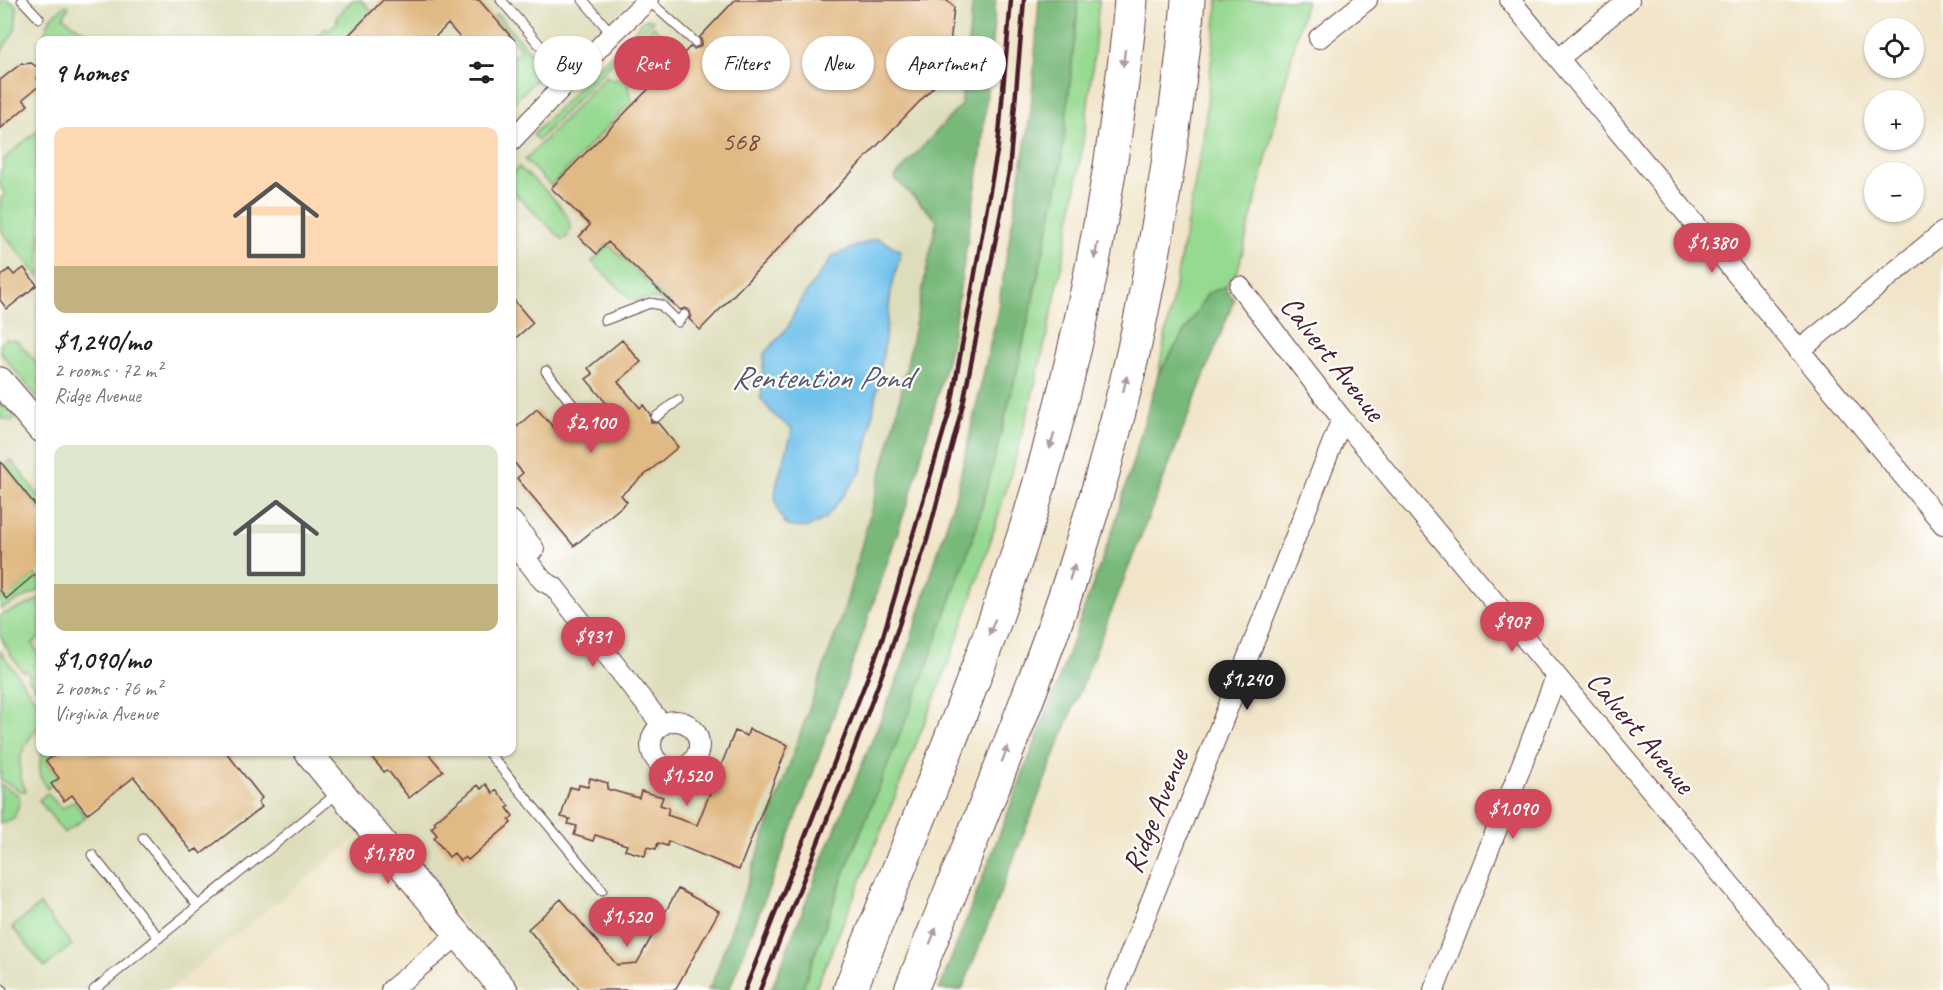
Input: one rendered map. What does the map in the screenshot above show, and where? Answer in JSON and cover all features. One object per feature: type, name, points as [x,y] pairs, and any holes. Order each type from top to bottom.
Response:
[{"type":"highway","points":[[850,990],[996,617],[1029,520],[1058,420],[1082,321],[1101,222],[1131,0]]},
{"type":"highway","points":[[911,990],[1034,681],[1069,584],[1094,504],[1142,314],[1161,211],[1176,110],[1188,0]]},
{"type":"street","points":[[602,44],[648,0]]},
{"type":"street","points":[[1319,38],[1367,0]]},
{"type":"street","points":[[1510,0],[1943,524]]},
{"type":"street","points":[[1559,58],[1629,0]]},
{"type":"street","points":[[516,136],[559,90]]},
{"type":"street","points":[[1799,351],[1943,232]]},
{"type":"street","name":"Calvert Avenue","points":[[1240,287],[1342,419],[1818,990]]},
{"type":"street","points":[[0,381],[36,423]]},
{"type":"street","name":"Ridge Avenue","points":[[1116,990],[1342,419]]},
{"type":"street","points":[[516,526],[553,573],[554,587]]},
{"type":"street","points":[[516,546],[543,581],[554,587],[662,725]]},
{"type":"street","points":[[1434,990],[1556,677]]},
{"type":"street","points":[[311,756],[504,990]]},
{"type":"street","points":[[391,990],[458,935]]},
{"type":"lane","points":[[22,0],[39,18]]},
{"type":"lane","points":[[501,0],[534,38]]},
{"type":"lane","points":[[583,0],[612,34]]},
{"type":"lane","points":[[648,0],[695,42]]},
{"type":"lane","points":[[605,320],[650,303],[661,306],[678,322],[684,315]]},
{"type":"lane","points":[[546,371],[586,422]]},
{"type":"lane","points":[[656,417],[678,399]]},
{"type":"lane","points":[[491,756],[602,890]]},
{"type":"lane","points":[[94,990],[340,791]]},
{"type":"lane","points":[[143,838],[198,906]]},
{"type":"lane","points":[[92,855],[159,938]]},
{"type":"shaded area","points":[[0,0],[632,0],[598,36],[534,36],[534,90],[602,90],[602,63],[614,50],[614,90],[690,90],[690,36],[628,36],[663,0],[973,0],[969,36],[886,36],[886,90],[963,90],[961,105],[895,178],[937,220],[895,422],[845,607],[712,984],[707,990],[519,990],[377,821],[169,990],[0,990]]},
{"type":"green space","points":[[0,0],[9,0],[17,7],[15,30],[0,53]]},
{"type":"green space","points":[[352,0],[361,0],[372,11],[348,36],[318,36],[338,21],[336,18]]},
{"type":"green space","points":[[973,0],[996,0],[992,36],[969,36]]},
{"type":"green space","points":[[1039,0],[1077,0],[1060,176],[1017,371],[976,529],[922,680],[844,874],[802,990],[771,990],[902,668],[957,491],[997,314],[1031,109]]},
{"type":"green space","points":[[1077,0],[1099,0],[1091,83],[1065,247],[1029,410],[981,569],[945,673],[815,990],[802,990],[976,529],[1017,371],[1060,176]]},
{"type":"green space","points":[[1218,0],[1306,0],[1238,270],[1225,287],[1208,293],[1158,375],[1203,140]]},
{"type":"green space","points":[[66,5],[69,7],[63,17],[91,36],[44,36],[51,17]]},
{"type":"green space","points":[[497,14],[516,36],[510,36],[494,17]]},
{"type":"green space","points":[[653,20],[638,36],[629,36],[643,21]]},
{"type":"green space","points":[[653,26],[663,36],[643,36]]},
{"type":"green space","points":[[516,36],[534,57],[534,81],[516,100],[516,53],[521,49],[516,43]]},
{"type":"green space","points":[[614,51],[614,61],[602,73],[602,63]]},
{"type":"green space","points":[[606,76],[614,80],[614,90],[629,90],[632,101],[551,186],[525,160],[592,90],[602,90],[602,80]]},
{"type":"green space","points":[[576,90],[586,90],[538,140],[533,135]]},
{"type":"green space","points":[[963,90],[987,90],[981,154],[951,345],[912,490],[804,798],[729,990],[707,990],[712,984],[845,607],[895,422],[937,220],[894,178],[961,105]]},
{"type":"green space","points":[[36,131],[36,273],[0,229],[0,199],[6,194],[0,187],[3,160]]},
{"type":"green space","points":[[519,167],[550,195],[565,213],[570,228],[563,240],[516,195],[516,170]]},
{"type":"green space","points":[[608,244],[671,304],[669,306],[652,298],[633,301],[592,262]]},
{"type":"green space","points":[[1225,287],[1234,300],[962,990],[939,990],[1048,709],[1115,523],[1158,375],[1208,293]]},
{"type":"green space","points":[[6,339],[17,341],[36,362],[36,396],[0,352],[0,344]]},
{"type":"green space","points":[[0,397],[17,416],[12,421],[0,418]]},
{"type":"green space","points":[[11,460],[36,492],[36,506],[4,466]]},
{"type":"green space","points":[[36,575],[36,592],[0,609],[0,590],[6,598]]},
{"type":"green space","points":[[36,600],[36,640],[32,644],[36,650],[36,688],[28,678],[30,676],[26,670],[23,672],[11,655],[0,635],[0,615]]},
{"type":"green space","points":[[0,651],[36,700],[36,730],[28,740],[21,756],[20,772],[26,791],[20,791],[0,779]]},
{"type":"green space","points":[[41,756],[53,756],[46,761],[59,778],[47,789],[42,780]]},
{"type":"green space","points":[[0,784],[18,795],[20,801],[14,818],[0,824]]},
{"type":"green space","points":[[47,793],[62,809],[73,801],[86,817],[64,833],[39,800]]},
{"type":"green space","points":[[40,905],[72,945],[45,967],[12,927]]},
{"type":"water","name":"Rentention Pond","points":[[877,238],[901,251],[891,291],[883,355],[861,472],[826,518],[807,528],[787,526],[776,504],[775,495],[792,429],[775,416],[761,399],[764,354],[788,327],[800,301],[833,256]]},
{"type":"building","points":[[383,0],[479,0],[510,36],[458,36],[448,24],[436,36],[348,36]]},
{"type":"building","points":[[735,0],[946,0],[954,7],[951,36],[886,36],[886,90],[931,90],[700,330],[689,319],[691,316],[689,310],[685,308],[680,310],[608,242],[597,254],[579,237],[590,225],[551,188],[648,90],[690,90],[690,47],[694,49],[700,47],[702,43],[700,37]]},
{"type":"building","points":[[22,63],[31,63],[36,66],[36,88],[23,99],[28,105],[0,129],[0,80]]},
{"type":"building","points":[[24,268],[36,286],[7,309],[0,300],[0,277],[9,269],[14,275]]},
{"type":"building","points":[[516,303],[533,323],[516,338]]},
{"type":"building","points":[[622,340],[641,362],[618,382],[640,408],[643,405],[650,414],[651,422],[658,423],[678,447],[621,495],[627,502],[574,546],[517,478],[523,473],[516,465],[516,427],[537,409],[563,438],[572,431],[578,439],[612,410],[586,379],[593,374],[588,368]]},
{"type":"building","points":[[0,461],[36,506],[36,573],[6,599],[0,590]]},
{"type":"building","points":[[749,729],[788,745],[739,870],[668,841],[667,846],[658,843],[656,849],[647,847],[645,856],[625,850],[627,845],[595,835],[593,841],[574,835],[577,826],[568,824],[570,819],[561,817],[570,787],[578,789],[579,785],[588,787],[590,778],[608,783],[607,789],[639,798],[641,791],[663,797],[660,805],[669,808],[667,815],[697,825],[735,731],[747,736]]},
{"type":"building","points":[[53,756],[229,756],[262,798],[258,802],[262,807],[201,854],[197,849],[192,852],[134,777],[87,814],[72,795],[64,801],[51,784],[59,778],[46,761]]},
{"type":"building","points":[[370,756],[430,756],[443,771],[409,798],[390,773],[386,770],[384,772]]},
{"type":"building","points":[[486,784],[493,793],[496,790],[510,806],[507,808],[513,816],[509,820],[511,823],[468,860],[465,857],[460,861],[454,853],[449,857],[434,838],[437,835],[431,828],[436,824],[434,822],[478,785],[481,789]]},
{"type":"building","points":[[678,889],[719,911],[675,990],[580,990],[528,929],[561,899],[617,965],[637,963]]},
{"type":"railway","points":[[745,990],[881,643],[951,406],[998,146],[1011,0]]},
{"type":"railway","points":[[760,990],[887,661],[927,540],[963,404],[1009,172],[1024,0]]}]
